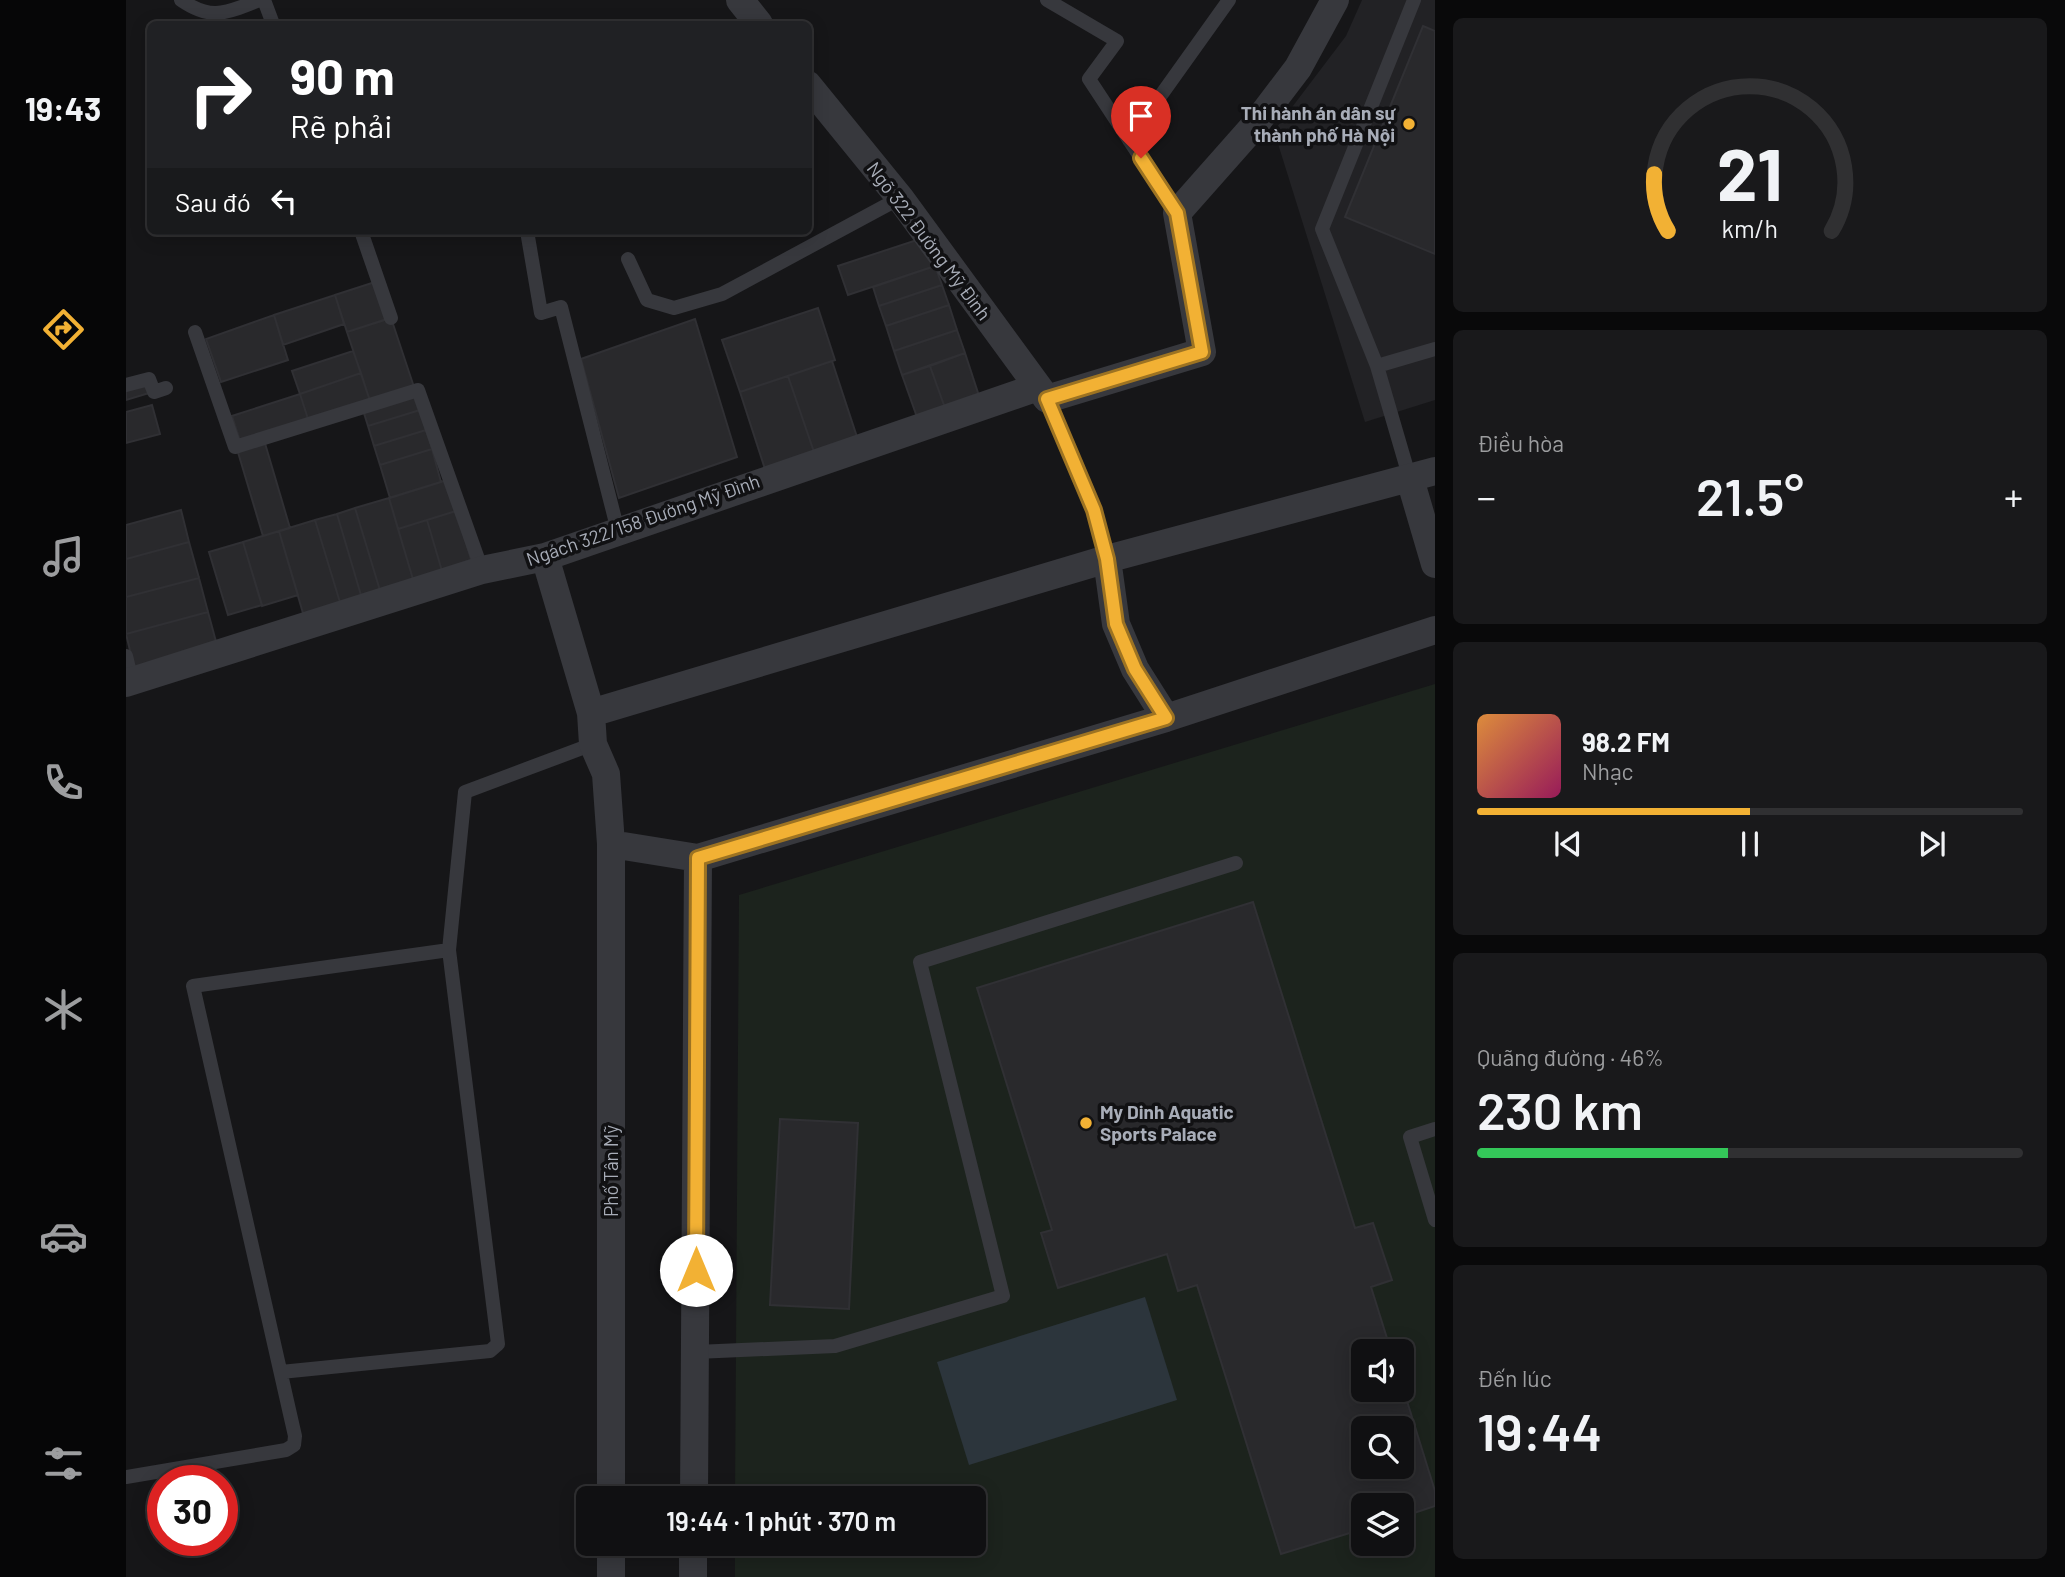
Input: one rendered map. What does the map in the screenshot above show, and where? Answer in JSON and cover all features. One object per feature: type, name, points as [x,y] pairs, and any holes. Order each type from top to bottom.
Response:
[{"type":"street","points":[[740,0],[758,21]]},
{"type":"street","points":[[1177,213],[1254,126],[1298,68],[1335,0]]},
{"type":"street","name":"Ngõ 322 Đường Mỹ Đình","points":[[812,90],[900,198],[1042,393]]},
{"type":"street","name":"Ngách 322/158 Đường Mỹ Đình","points":[[128,673],[482,569],[545,557],[1042,393],[1202,352],[1177,213]]},
{"type":"street","points":[[591,713],[1107,559],[1422,475],[1435,564]]},
{"type":"street","name":"Phố Tân Mỹ","points":[[545,557],[591,713],[593,744],[606,774],[611,844],[611,1486]]},
{"type":"street","points":[[1107,559],[1116,624],[1135,669],[1166,718]]},
{"type":"street","points":[[611,844],[698,858],[1166,718],[1435,629]]},
{"type":"street","points":[[694,1486],[698,858]]},
{"type":"street","points":[[611,1556],[611,1577]]},
{"type":"street","points":[[693,1556],[693,1577]]},
{"type":"lane","points":[[181,0],[196,10],[220,15],[262,0],[272,21]]},
{"type":"lane","points":[[1047,0],[1117,41],[1089,79],[1177,213]]},
{"type":"lane","points":[[1129,140],[1229,0]]},
{"type":"lane","points":[[1414,0],[1322,229],[1422,475]]},
{"type":"lane","points":[[628,259],[647,300],[674,308],[722,294],[900,198]]},
{"type":"lane","points":[[362,235],[391,318]]},
{"type":"lane","points":[[528,235],[541,313],[561,307],[618,531]]},
{"type":"lane","points":[[195,331],[235,447],[418,390],[482,569]]},
{"type":"lane","points":[[1377,366],[1435,349]]},
{"type":"lane","points":[[126,385],[149,379],[154,392],[166,388]]},
{"type":"lane","points":[[1042,393],[1094,510],[1107,559]]},
{"type":"lane","points":[[281,1372],[489,1351],[498,1344],[449,950],[465,792],[593,744]]},
{"type":"lane","points":[[696,1352],[835,1346],[1003,1296],[920,962],[1236,863]]},
{"type":"lane","points":[[126,1477],[286,1450],[294,1445],[295,1436],[281,1372],[193,986],[449,950]]},
{"type":"lane","points":[[1435,1129],[1410,1137],[1435,1220]]},
{"type":"shaded area","points":[[1362,0],[1435,0],[1435,400],[1365,422],[1274,131],[1346,36]]},
{"type":"shaded area","name":"My Dinh Aquatic Sports Palace","points":[[1435,684],[1435,1577],[735,1577],[735,1556],[986,1556],[986,1486],[735,1486],[739,895]]},
{"type":"shaded area","points":[[1145,1297],[1177,1400],[969,1465],[937,1362]]},
{"type":"building","name":"Thi hành án dân sự thành phố Hà Nội","points":[[1423,26],[1435,31],[1435,254],[1345,217]]},
{"type":"building","points":[[926,237],[935,266],[848,295],[838,266]]},
{"type":"building","points":[[935,266],[942,285],[879,306],[873,287]]},
{"type":"building","points":[[378,281],[390,318],[347,332],[335,295]]},
{"type":"building","points":[[942,285],[949,305],[886,326],[879,306]]},
{"type":"building","points":[[335,295],[344,324],[283,345],[274,315]]},
{"type":"building","points":[[949,305],[957,330],[894,351],[886,326]]},
{"type":"building","points":[[818,308],[835,360],[740,392],[722,340]]},
{"type":"building","points":[[274,315],[288,360],[221,382],[206,339]]},
{"type":"building","points":[[391,318],[414,387],[370,401],[347,332]]},
{"type":"building","points":[[695,319],[737,457],[619,498],[581,359]]},
{"type":"building","points":[[957,330],[965,353],[902,375],[894,351]]},
{"type":"building","points":[[353,351],[361,373],[300,394],[292,371]]},
{"type":"building","points":[[965,353],[979,396],[945,408],[930,366]]},
{"type":"building","points":[[832,361],[857,437],[814,452],[788,376]]},
{"type":"building","points":[[930,366],[945,408],[917,417],[902,375]]},
{"type":"building","points":[[361,373],[370,401],[309,422],[300,394]]},
{"type":"building","points":[[788,376],[814,452],[765,469],[740,392]]},
{"type":"building","points":[[146,381],[149,393],[126,400],[126,387]]},
{"type":"building","points":[[300,394],[309,422],[241,444],[232,416]]},
{"type":"building","points":[[415,395],[420,410],[368,426],[363,410]]},
{"type":"building","points":[[152,405],[160,434],[126,443],[126,412]]},
{"type":"building","points":[[420,410],[426,430],[374,446],[368,426]]},
{"type":"building","points":[[426,430],[432,449],[380,465],[374,446]]},
{"type":"building","points":[[264,440],[290,528],[263,536],[237,449]]},
{"type":"building","points":[[432,449],[441,482],[390,498],[380,465]]},
{"type":"building","points":[[447,480],[456,511],[398,529],[389,498]]},
{"type":"building","points":[[389,498],[415,586],[382,597],[355,508]]},
{"type":"building","points":[[355,508],[382,597],[363,602],[337,514]]},
{"type":"building","points":[[181,510],[189,542],[126,559],[126,525]]},
{"type":"building","points":[[456,511],[474,569],[444,578],[427,520]]},
{"type":"building","points":[[337,514],[363,602],[342,609],[315,520]]},
{"type":"building","points":[[315,520],[342,609],[305,620],[279,531]]},
{"type":"building","points":[[427,520],[444,578],[415,586],[398,529]]},
{"type":"building","points":[[279,531],[298,595],[262,606],[243,542]]},
{"type":"building","points":[[189,542],[199,578],[126,597],[126,559]]},
{"type":"building","points":[[243,542],[262,605],[228,615],[209,552]]},
{"type":"building","points":[[199,578],[208,612],[126,634],[126,597]]},
{"type":"building","points":[[208,612],[218,649],[135,671],[126,634]]},
{"type":"building","points":[[1253,902],[1355,1228],[1373,1223],[1392,1280],[1371,1287],[1387,1339],[1351,1339],[1351,1402],[1407,1402],[1412,1416],[1351,1416],[1351,1479],[1414,1479],[1414,1424],[1435,1491],[1435,1506],[1414,1513],[1414,1493],[1351,1493],[1351,1533],[1281,1554],[1197,1285],[1178,1291],[1167,1254],[1058,1288],[1041,1233],[1052,1230],[977,988]]},
{"type":"building","points":[[780,1119],[858,1123],[849,1309],[770,1305]]},
{"type":"place","name":"Thi hành án dân sự thành phố Hà Nội","points":[[1409,124]]},
{"type":"place","name":"My Dinh Aquatic Sports Palace","points":[[1086,1123]]},
{"type":"route","points":[[696,1270],[698,858],[1166,718],[1135,669],[1116,624],[1107,559],[1094,510],[1047,399],[1202,352],[1177,213],[1141,158]]}]
